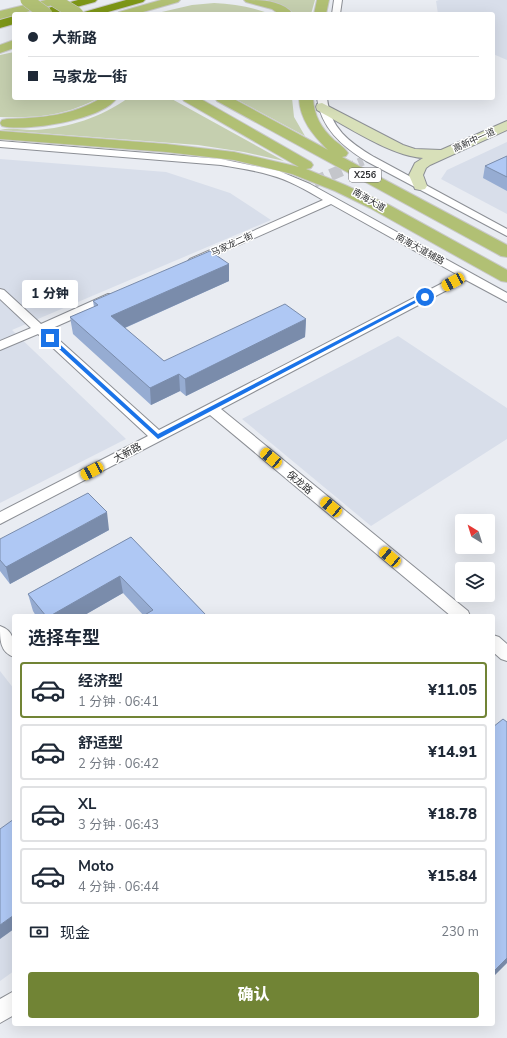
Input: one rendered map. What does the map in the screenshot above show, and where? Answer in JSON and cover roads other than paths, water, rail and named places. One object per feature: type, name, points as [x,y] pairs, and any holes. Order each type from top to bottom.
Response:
[{"type":"highway","points":[[45,12],[91,0]]},
{"type":"highway","points":[[99,12],[141,4]]},
{"type":"highway","points":[[0,24],[12,21]]},
{"type":"highway","points":[[0,37],[12,34]]},
{"type":"main road","points":[[27,0],[43,12]]},
{"type":"main road","points":[[54,0],[74,12]]},
{"type":"main road","points":[[0,15],[60,0]]},
{"type":"main road","points":[[127,12],[141,4],[174,0]]},
{"type":"main road","points":[[141,4],[185,0]]},
{"type":"main road","points":[[250,0],[276,7],[284,12]]},
{"type":"main road","points":[[320,12],[323,0]]},
{"type":"main road","points":[[0,47],[12,44]]},
{"type":"main road","points":[[0,123],[24,123],[61,119],[92,109],[107,100]]},
{"type":"main road","name":"南海大道","points":[[193,100],[507,277]]},
{"type":"main road","name":"南海大道","points":[[226,100],[507,252]]},
{"type":"main road","points":[[306,100],[306,112],[311,121],[316,129],[332,146],[407,197]]},
{"type":"main road","points":[[0,135],[166,148],[241,157],[273,164],[319,179],[383,208]]},
{"type":"street","points":[[336,12],[338,0]]},
{"type":"street","points":[[322,103],[398,148],[414,153],[441,154]]},
{"type":"street","points":[[322,103],[328,122],[342,139],[367,160],[397,173],[507,233]]},
{"type":"street","name":"高新中一道","points":[[420,186],[416,175],[417,170],[425,162],[507,125]]},
{"type":"street","name":"南海大道辅路","points":[[0,144],[221,162],[269,171],[310,184],[332,200],[507,298]]},
{"type":"street","name":"马家龙二街","points":[[182,266],[332,200]]},
{"type":"street","name":"大新路","points":[[0,519],[467,275]]},
{"type":"street","points":[[0,346],[125,291]]},
{"type":"street","points":[[0,293],[158,437]]},
{"type":"street","name":"保龙路","points":[[212,409],[460,614]]},
{"type":"street","points":[[0,633],[12,648]]},
{"type":"street","points":[[495,644],[507,654]]},
{"type":"street","points":[[0,1012],[12,1003]]},
{"type":"tunnel","points":[[346,168],[363,161]]},
{"type":"tunnel","points":[[314,182],[349,167]]}]
